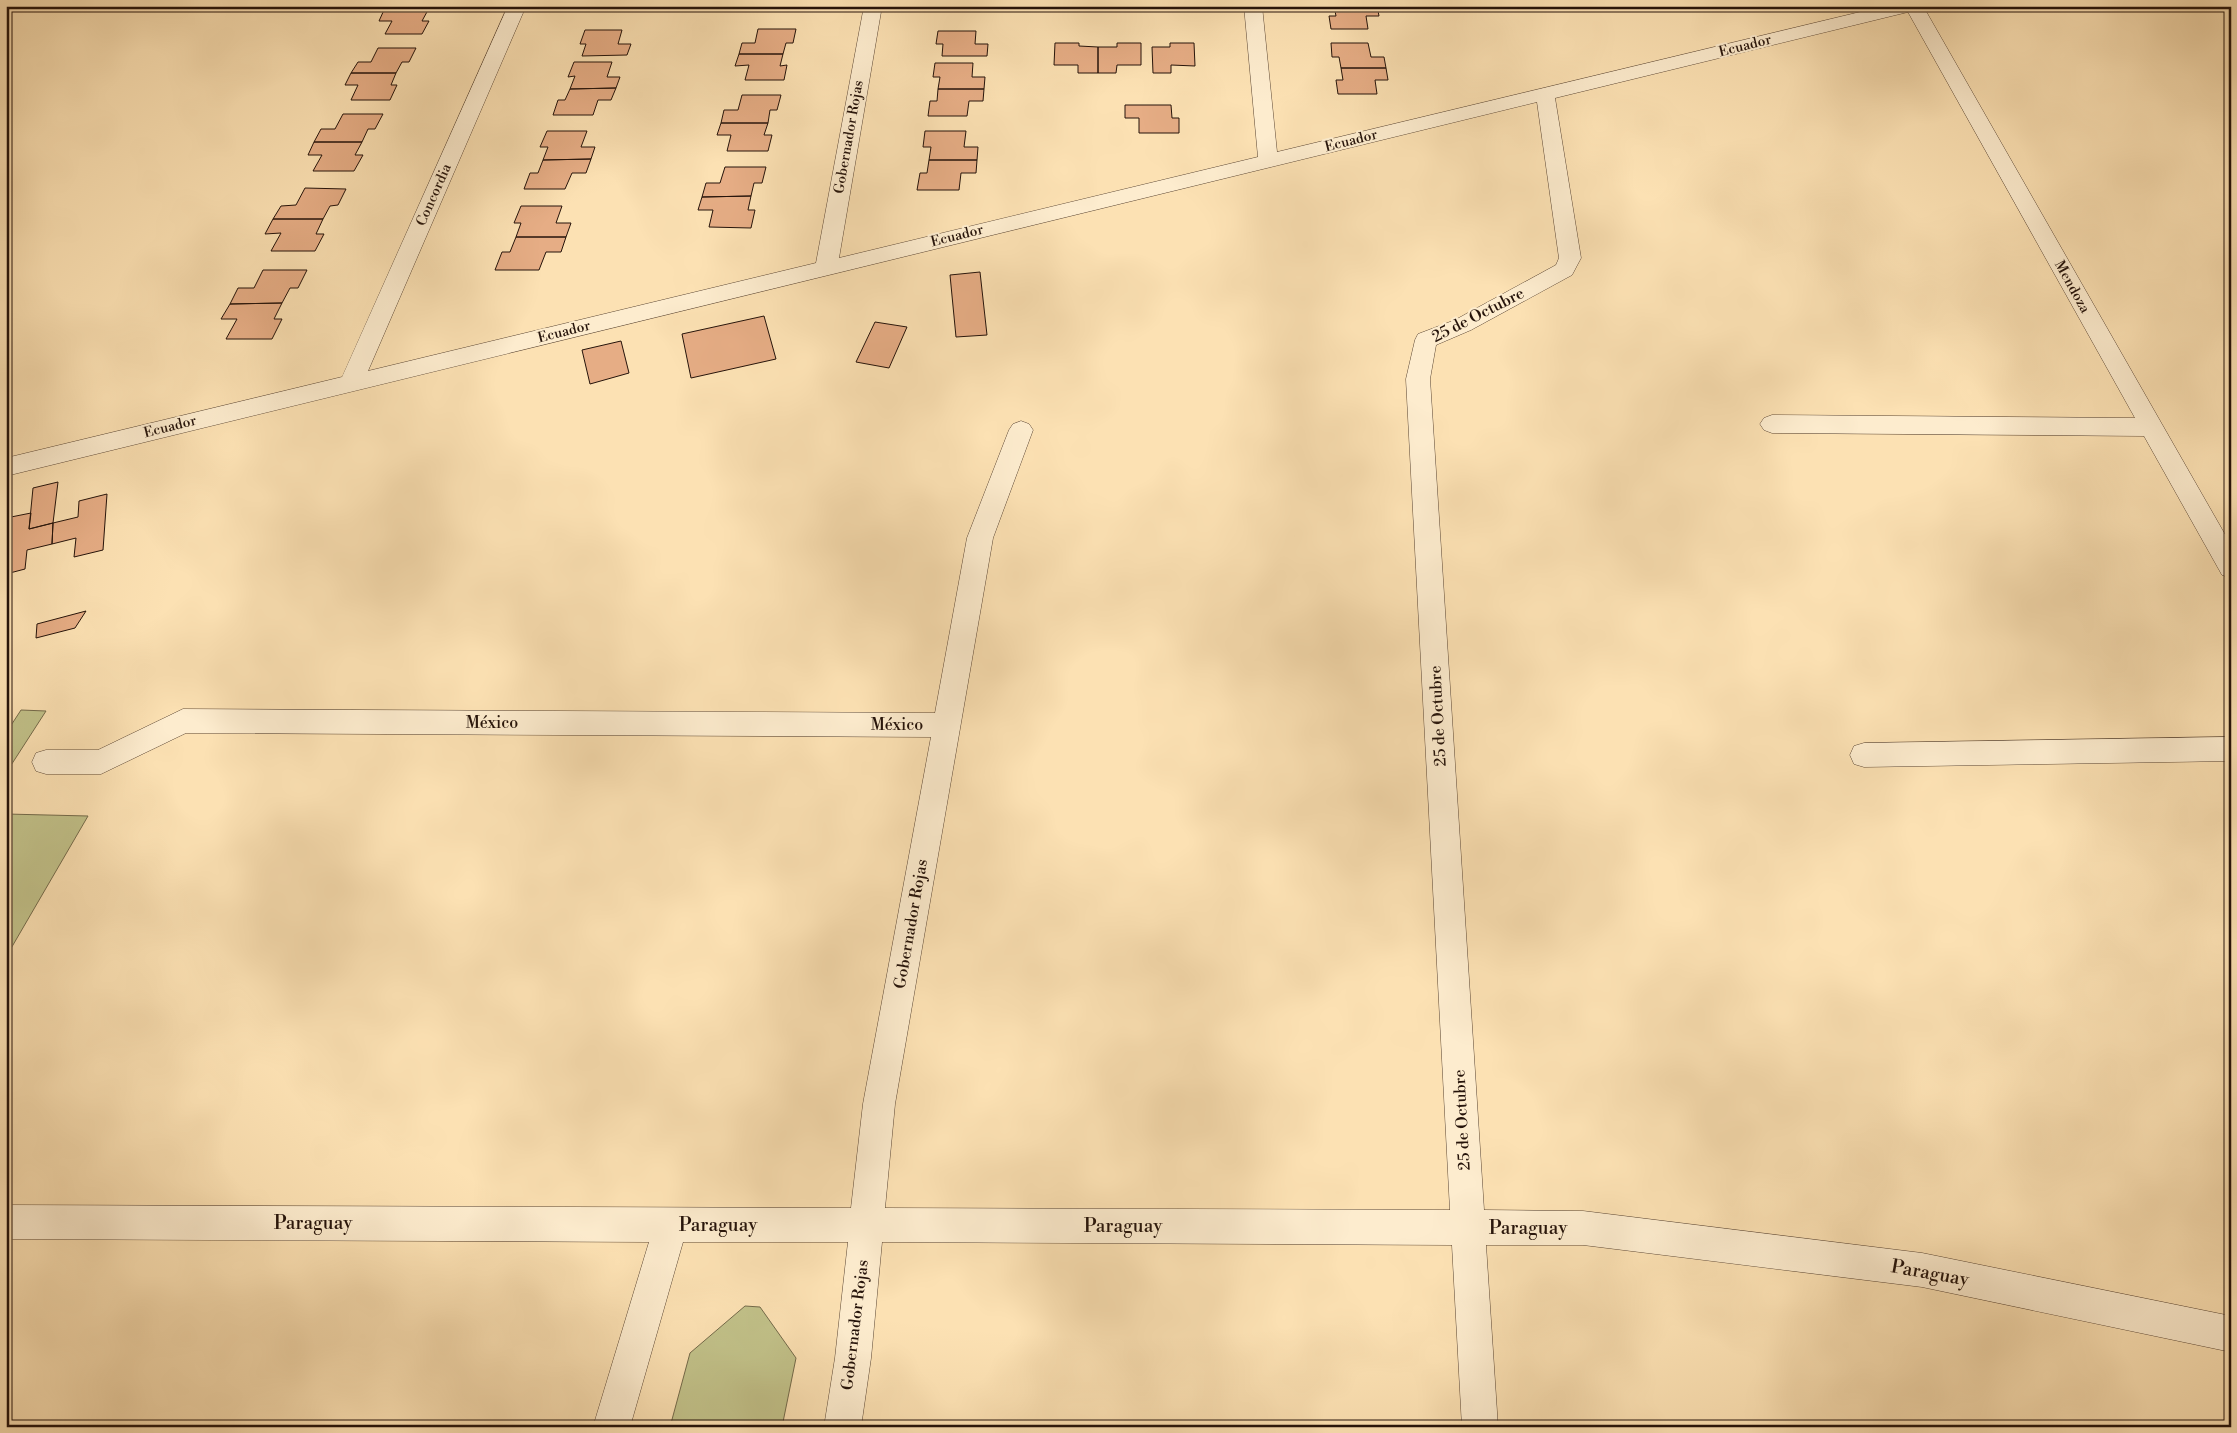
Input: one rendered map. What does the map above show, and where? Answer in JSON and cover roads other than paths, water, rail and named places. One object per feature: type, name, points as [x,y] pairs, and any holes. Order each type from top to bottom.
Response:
[{"type":"street","name":"Concordia","points":[[351,384],[517,6]]},
{"type":"street","name":"Gobernador Rojas","points":[[826,268],[873,6]]},
{"type":"street","points":[[1253,6],[1268,161]]},
{"type":"street","name":"Ecuador","points":[[6,467],[1909,6]]},
{"type":"street","name":"Mendoza","points":[[1914,6],[2231,568]]},
{"type":"street","name":"25 de Octubre","points":[[1480,1427],[1418,379],[1426,340],[1463,325],[1564,270],[1570,258],[1545,94]]},
{"type":"street","points":[[1772,424],[2151,427]]},
{"type":"street","name":"Gobernador Rojas","points":[[842,1427],[853,1358],[879,1104],[980,538],[1021,430]]},
{"type":"street","name":"México","points":[[46,762],[101,762],[183,722],[947,725]]},
{"type":"street","points":[[1864,755],[2231,748]]},
{"type":"street","points":[[611,1427],[671,1224]]},
{"type":"street","name":"Paraguay","points":[[9,1227],[671,1224],[1583,1228],[1922,1270],[2231,1334]]}]
